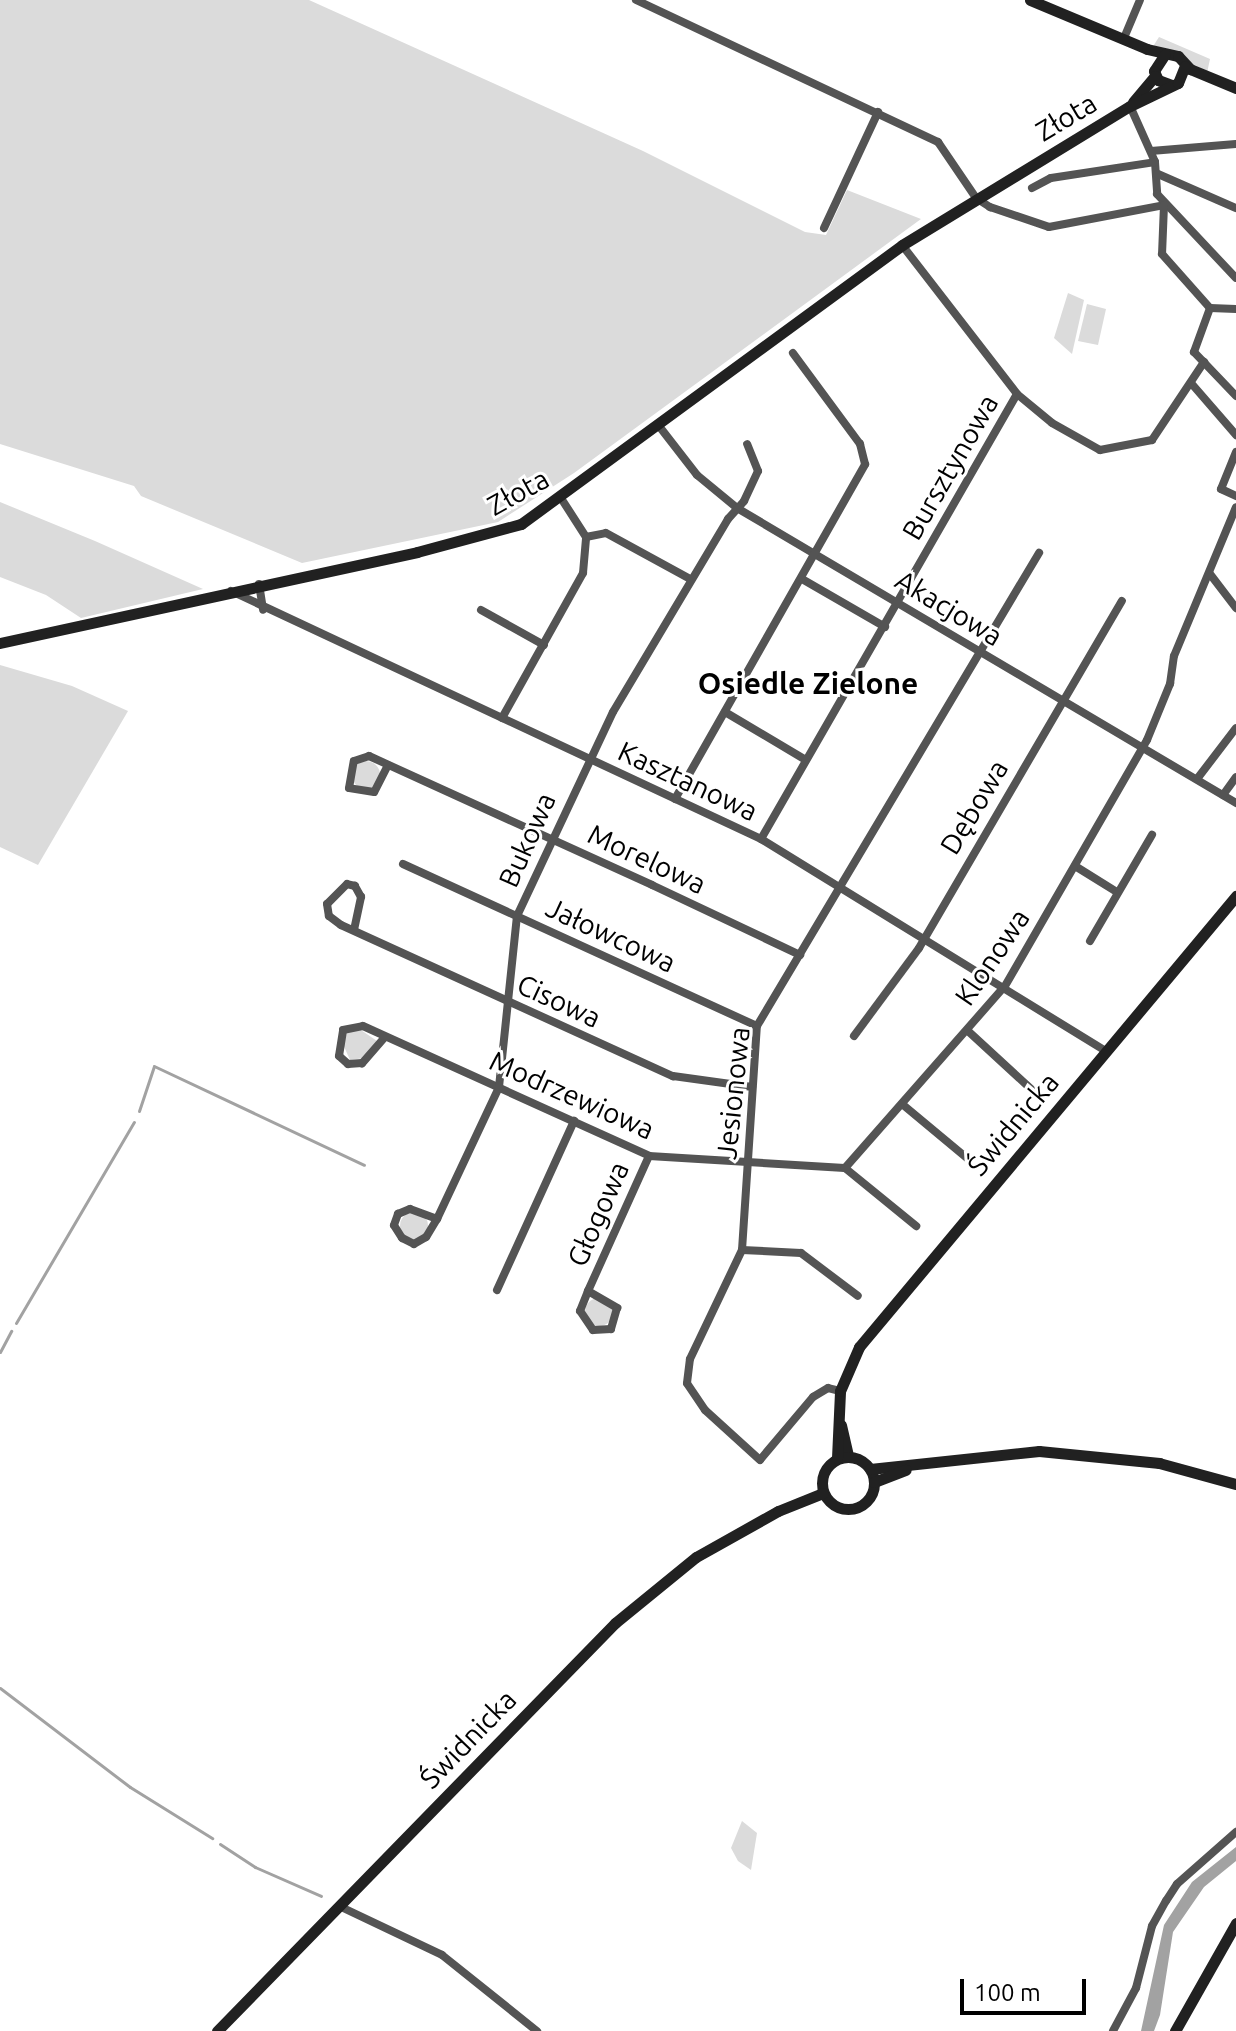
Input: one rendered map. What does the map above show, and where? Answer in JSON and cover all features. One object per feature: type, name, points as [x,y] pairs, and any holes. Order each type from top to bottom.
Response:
[{"type":"street","points":[[636,0],[938,142],[976,198],[1040,224],[1064,226],[1164,205]]},
{"type":"street","name":"Złota","points":[[1030,0],[1128,41],[1178,56],[1185,66],[1236,88]]},
{"type":"street","points":[[1140,0],[1128,41],[1155,73],[1175,84],[1185,66]]},
{"type":"street","name":"Złota","points":[[1130,106],[1165,54]]},
{"type":"street","name":"Złota","points":[[0,643],[501,532],[561,498],[902,245],[976,198],[1130,106],[1175,84],[1218,81]]},
{"type":"street","points":[[1130,106],[1155,162],[1157,194],[1164,205],[1236,278]]},
{"type":"street","points":[[824,228],[878,112]]},
{"type":"street","points":[[1151,151],[1236,144]]},
{"type":"street","points":[[1032,188],[1051,178],[1155,162]]},
{"type":"street","points":[[1158,174],[1236,208]]},
{"type":"street","points":[[1164,205],[1162,254],[1210,308],[1236,309]]},
{"type":"street","points":[[902,245],[1017,394],[1089,446],[1111,451],[1152,440],[1191,383],[1191,374],[1204,362]]},
{"type":"street","points":[[1210,308],[1194,352],[1236,396]]},
{"type":"street","points":[[675,799],[865,464],[860,444],[793,353]]},
{"type":"street","points":[[1191,383],[1236,435]]},
{"type":"street","name":"Bursztynowa","points":[[761,839],[1017,394]]},
{"type":"street","name":"Akacjowa","points":[[659,426],[697,475],[737,508],[1236,803]]},
{"type":"street","name":"Bukowa","points":[[437,1219],[410,1209],[398,1214],[394,1225],[402,1238],[414,1244],[426,1237],[437,1219],[499,1087],[517,916],[588,758],[690,579],[758,471],[747,444]]},
{"type":"street","points":[[1236,452],[1221,489],[1236,496]]},
{"type":"street","points":[[502,718],[583,573],[586,537],[561,498]]},
{"type":"street","name":"Klonowa","points":[[845,1168],[1005,986],[1143,748],[1236,507]]},
{"type":"street","points":[[586,537],[606,533],[690,579]]},
{"type":"street","name":"Jesionowa","points":[[840,1391],[820,1391],[760,1460],[705,1410],[687,1383],[690,1359],[742,1250],[757,1026],[1039,553]]},
{"type":"street","points":[[1210,574],[1236,608]]},
{"type":"street","name":"Akacjowa","points":[[802,579],[885,627]]},
{"type":"street","points":[[259,584],[263,610]]},
{"type":"street","name":"Kasztanowa","points":[[231,591],[263,610],[761,839],[843,885],[1105,1051]]},
{"type":"street","name":"Dębowa","points":[[854,1036],[925,936],[1122,601]]},
{"type":"street","points":[[481,610],[544,645]]},
{"type":"street","points":[[725,712],[806,760]]},
{"type":"street","points":[[1197,779],[1236,728]]},
{"type":"street","name":"Morelowa","points":[[388,765],[374,792],[366,795],[349,788],[350,770],[360,756],[388,765],[800,955]]},
{"type":"street","points":[[1223,795],[1236,777]]},
{"type":"street","points":[[1090,941],[1152,835]]},
{"type":"street","name":"Jałowcowa","points":[[403,864],[757,1026]]},
{"type":"street","points":[[1075,866],[1117,892]]},
{"type":"street","name":"Cisowa","points":[[354,930],[361,897],[347,884],[330,899],[327,910],[335,921],[354,930],[507,1001],[673,1076],[752,1087]]},
{"type":"street","name":"Świdnicka","points":[[843,1457],[838,1408],[840,1391],[868,1336],[1236,896]]},
{"type":"street","name":"Modrzewiowa","points":[[385,1037],[362,1063],[348,1064],[339,1056],[339,1038],[350,1025],[385,1037],[649,1156],[845,1168]]},
{"type":"street","points":[[968,1031],[1031,1089]]},
{"type":"street","points":[[902,1104],[968,1159]]},
{"type":"street","points":[[497,1290],[574,1121]]},
{"type":"street","name":"Głogowa","points":[[588,1291],[617,1308],[611,1329],[593,1330],[582,1320],[580,1311],[588,1291],[649,1156]]},
{"type":"street","points":[[845,1168],[916,1226]]},
{"type":"street","points":[[742,1250],[801,1253],[858,1296]]},
{"type":"street","points":[[870,1469],[874,1482],[870,1497],[851,1509],[835,1506],[822,1489],[827,1466],[843,1457],[870,1469],[1007,1451],[1078,1453],[1159,1463],[1236,1484]]},
{"type":"street","points":[[874,1482],[925,1463]]},
{"type":"street","name":"Świdnicka","points":[[217,2031],[615,1623],[696,1557],[822,1489]]},
{"type":"street","points":[[1113,2031],[1136,1988],[1152,1926],[1177,1884],[1236,1832]]},
{"type":"street","points":[[339,1906],[423,1943],[537,2031]]},
{"type":"street","points":[[1175,2031],[1236,1923]]},
{"type":"shaded area","points":[[0,0],[309,0],[643,151],[805,232],[826,235],[847,190],[921,219],[574,473],[498,522],[302,563],[141,496],[134,486],[0,444]]},
{"type":"shaded area","points":[[1159,37],[1210,59],[1207,73],[1152,48]]},
{"type":"shaded area","points":[[1068,293],[1084,300],[1072,354],[1054,338]]},
{"type":"shaded area","points":[[1087,304],[1106,309],[1098,345],[1078,341]]},
{"type":"shaded area","points":[[0,502],[203,589],[81,618],[46,595],[0,577]]},
{"type":"shaded area","points":[[0,665],[72,686],[128,711],[38,865],[0,847]]},
{"type":"shaded area","points":[[366,761],[376,765],[380,775],[376,785],[366,789],[356,785],[352,775],[356,765]]},
{"type":"shaded area","points":[[358,1028],[377,1041],[364,1058],[350,1060],[342,1042],[347,1033]]},
{"type":"shaded area","points":[[414,1212],[424,1216],[428,1226],[424,1236],[414,1240],[404,1236],[400,1226],[404,1216]]},
{"type":"shaded area","points":[[599,1298],[609,1302],[613,1312],[609,1322],[599,1326],[589,1322],[585,1312],[589,1302]]},
{"type":"shaded area","points":[[742,1821],[757,1833],[751,1870],[738,1861],[731,1848]]},
{"type":"shaded area","points":[[1236,1847],[1236,1861],[1204,1887],[1173,1932],[1160,2015],[1154,2031],[1141,2031],[1164,1925],[1192,1882]]},
{"type":"waterway","points":[[139,1111],[154,1066],[364,1165]]},
{"type":"waterway","points":[[16,1323],[134,1122]]},
{"type":"waterway","points":[[0,1352],[11,1331]]},
{"type":"waterway","points":[[0,1688],[130,1787],[212,1838]]},
{"type":"waterway","points":[[220,1844],[255,1867],[321,1896]]},
{"type":"district","name":"Osiedle Zielone","points":[[808,683]]}]
